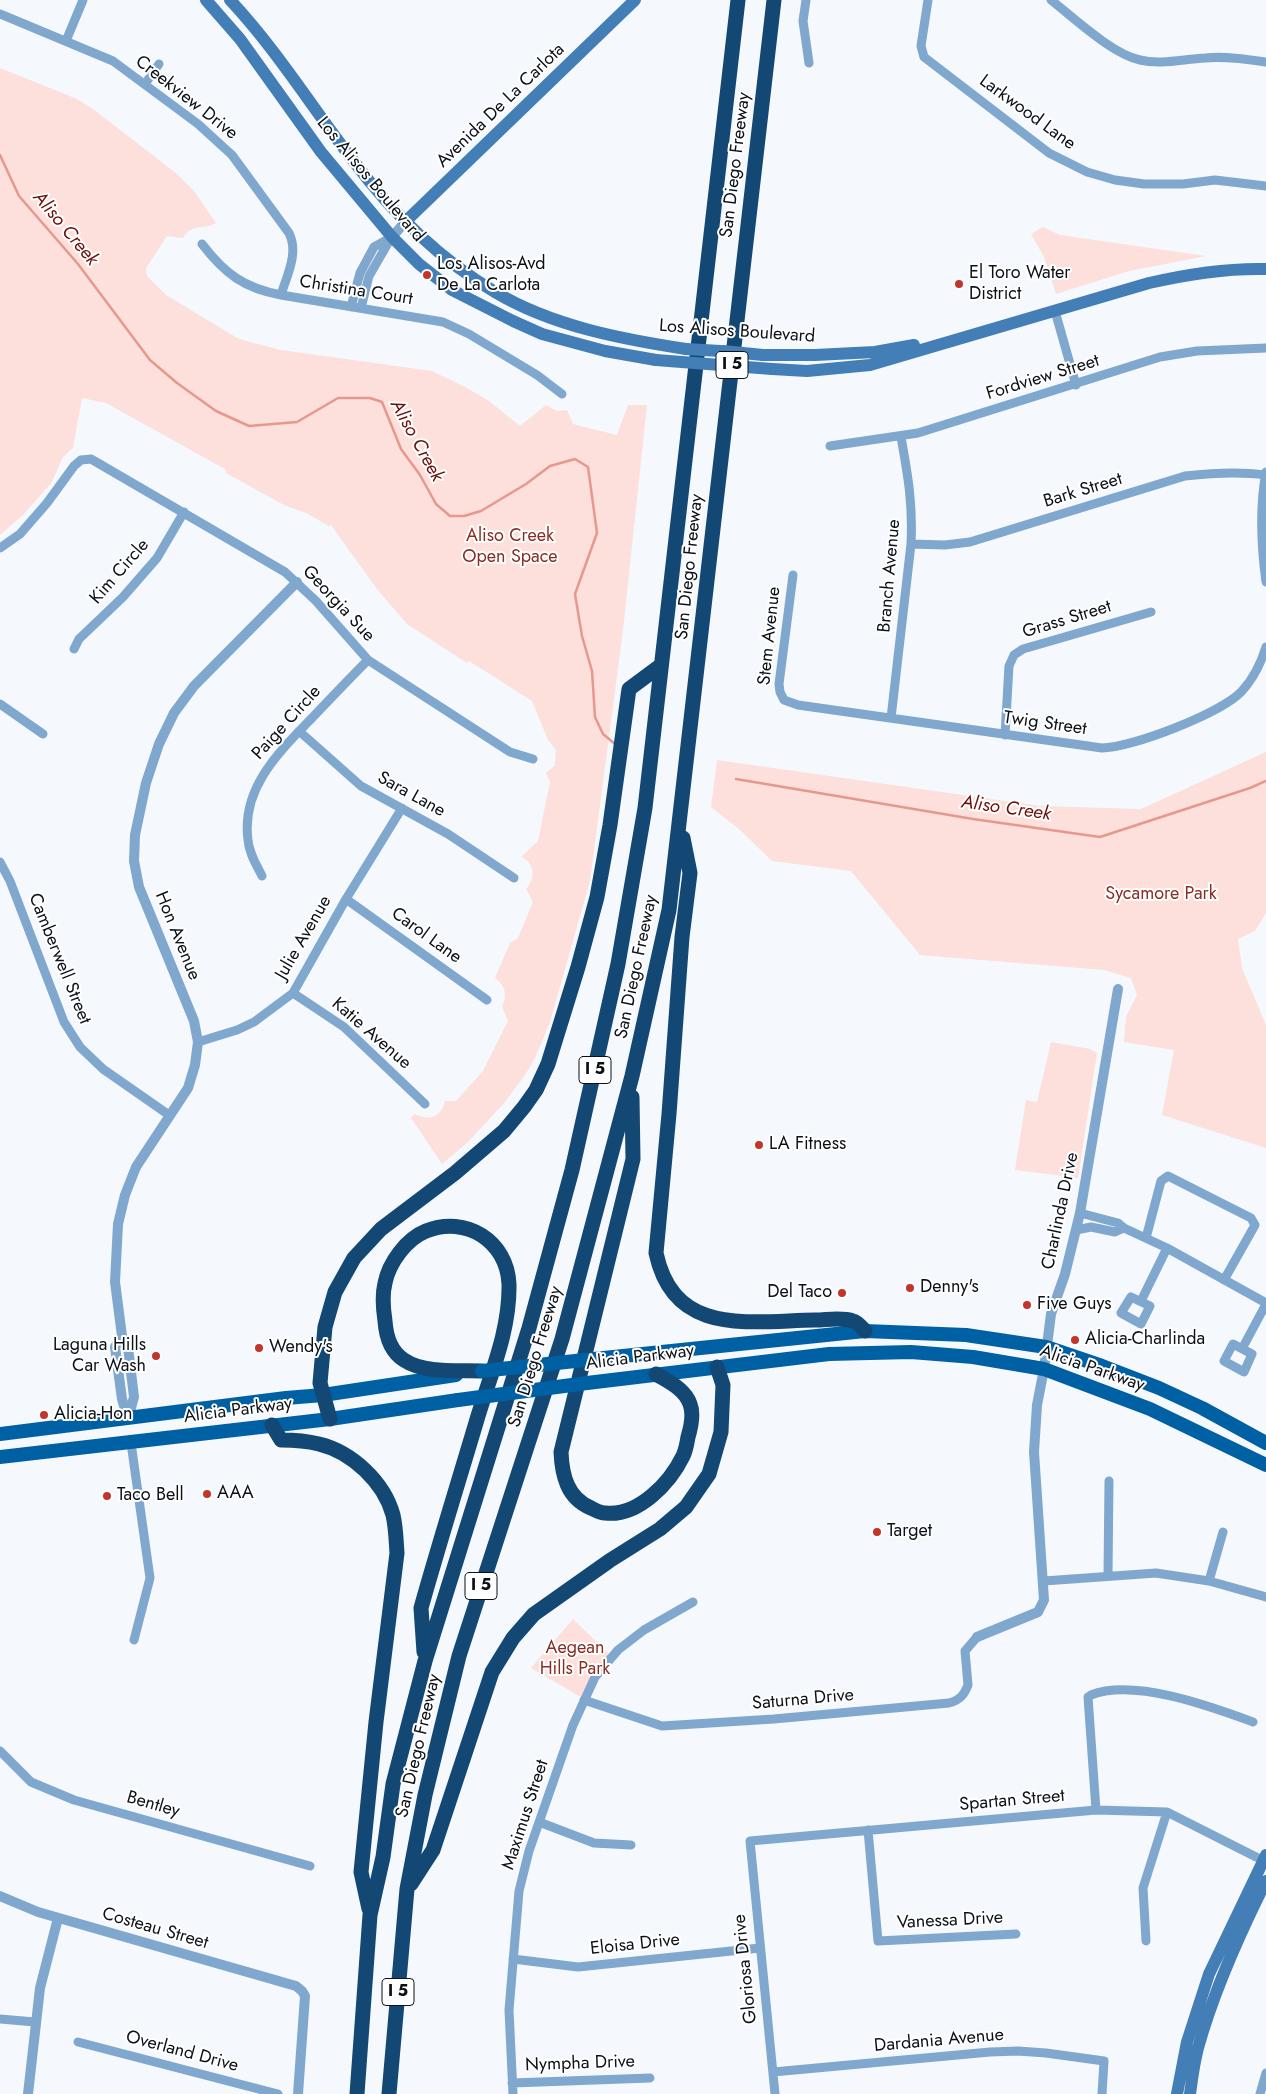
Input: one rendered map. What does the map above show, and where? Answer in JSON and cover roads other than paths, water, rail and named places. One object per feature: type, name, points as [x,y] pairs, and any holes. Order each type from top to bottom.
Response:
[{"type":"highway","name":"San Diego Freeway","points":[[357,2094],[370,1915],[384,1857],[393,1784],[425,1661],[529,1328],[572,1170],[618,964],[646,796],[738,0]]},
{"type":"highway","name":"San Diego Freeway","points":[[389,2094],[407,1889],[426,1795],[459,1656],[562,1339],[632,1076],[669,910],[774,0]]},
{"type":"highway","points":[[330,1419],[320,1383],[325,1327],[335,1292],[354,1258],[381,1229],[455,1173],[504,1131],[536,1090],[548,1064],[597,897],[610,825],[629,689],[660,666]]},
{"type":"highway","points":[[680,825],[690,873],[682,937],[669,1114],[656,1244],[660,1273],[670,1291],[696,1312],[712,1318],[775,1322],[854,1321],[870,1331]]},
{"type":"highway","points":[[632,1076],[633,1159],[560,1452],[562,1471],[569,1490],[583,1504],[604,1513],[624,1512],[645,1501],[667,1481],[684,1455],[692,1421],[690,1404],[680,1389],[656,1374]]},
{"type":"highway","points":[[425,1661],[421,1608],[502,1340],[509,1285],[507,1271],[501,1255],[484,1235],[471,1229],[459,1227],[437,1228],[424,1232],[410,1242],[395,1259],[385,1282],[383,1304],[389,1342],[394,1352],[403,1360],[413,1364],[435,1369],[482,1371]]},
{"type":"highway","points":[[407,1889],[433,1850],[492,1672],[513,1638],[534,1614],[609,1561],[660,1529],[686,1508],[709,1474],[721,1432],[723,1385],[719,1372]]},
{"type":"highway","points":[[272,1425],[281,1440],[318,1443],[349,1457],[371,1475],[383,1493],[392,1514],[397,1553],[376,1722],[361,1872],[370,1915]]},
{"type":"main road","name":"Los Alisos Boulevard","points":[[206,0],[240,39],[321,152],[392,238],[419,264],[452,290],[513,321],[542,334],[596,348],[656,360],[772,369],[807,371],[870,365],[1131,288],[1188,274],[1244,268],[1266,269]]},
{"type":"main road","name":"Los Alisos Boulevard","points":[[230,0],[255,26],[380,196],[464,271],[496,293],[544,315],[588,330],[661,345],[764,355],[876,352],[912,345],[932,347]]},
{"type":"main road","name":"Avenida De La Carlota","points":[[406,221],[635,0]]},
{"type":"main road","name":"Alicia Parkway","points":[[0,1434],[323,1395],[482,1371],[870,1331],[966,1335],[1046,1347],[1159,1388],[1202,1408],[1266,1443]]},
{"type":"main road","points":[[870,1331],[874,1352]]},
{"type":"main road","points":[[711,1346],[719,1372]]},
{"type":"main road","name":"Alicia Parkway","points":[[0,1457],[330,1419],[587,1382],[656,1374],[719,1372],[829,1354],[911,1352],[973,1357],[1044,1369],[1150,1409],[1266,1465]]},
{"type":"main road","points":[[128,1418],[131,1442]]},
{"type":"main road","points":[[0,1444],[17,1441],[53,1427]]},
{"type":"main road","points":[[1177,2094],[1187,2042],[1209,1974],[1265,1860]]},
{"type":"main road","points":[[1190,2094],[1198,2049],[1222,1979],[1237,1938],[1266,1881]]},
{"type":"street","points":[[66,41],[83,0]]},
{"type":"street","points":[[806,0],[803,21],[809,63]]},
{"type":"street","name":"Larkwood Lane","points":[[928,0],[921,46],[924,57],[1059,159],[1087,172],[1130,183],[1163,184],[1215,180],[1266,186]]},
{"type":"street","points":[[1051,0],[1109,45],[1122,53],[1140,60],[1159,62],[1223,57],[1266,62]]},
{"type":"street","name":"Creekview Drive","points":[[0,14],[113,61],[198,124],[232,155],[289,233],[294,243],[294,251],[281,295]]},
{"type":"street","points":[[145,84],[159,64]]},
{"type":"street","name":"Avenida De La Carlota","points":[[361,308],[369,276],[392,238],[406,221]]},
{"type":"street","name":"Avenida De La Carlota","points":[[351,307],[360,272],[374,247],[392,238]]},
{"type":"street","name":"Christina Court","points":[[202,244],[218,265],[236,279],[257,289],[281,295],[443,322],[469,334],[536,375],[562,394]]},
{"type":"street","points":[[1055,311],[1076,385]]},
{"type":"street","name":"Fordview Street","points":[[830,446],[901,437],[1076,385],[1160,357],[1197,351],[1266,348]]},
{"type":"street","name":"Branch Avenue","points":[[891,718],[911,544],[912,498],[901,437]]},
{"type":"street","name":"Georgia Sue","points":[[0,548],[20,534],[47,503],[74,466],[81,460],[91,459],[285,572],[297,582],[368,660],[510,752],[533,759]]},
{"type":"street","name":"Bark Street","points":[[911,544],[945,545],[970,542],[1185,476],[1209,473],[1266,473]]},
{"type":"street","points":[[1266,473],[1261,526],[1266,582]]},
{"type":"street","name":"Kim Circle","points":[[74,649],[79,640],[123,597],[157,558],[184,512]]},
{"type":"street","name":"Stem Avenue","points":[[784,700],[779,684],[793,575]]},
{"type":"street","name":"Hon Avenue","points":[[128,1418],[134,1397],[128,1347],[122,1336],[115,1282],[118,1224],[125,1195],[136,1167],[169,1114],[188,1088],[195,1065],[198,1042],[194,1021],[139,888],[134,861],[135,835],[146,783],[159,744],[174,713],[194,686],[297,582]]},
{"type":"street","name":"Grass Street","points":[[1005,735],[1009,666],[1014,655],[1023,649],[1151,612]]},
{"type":"street","name":"Twig Street","points":[[784,700],[790,703],[1005,735],[1102,748],[1115,748],[1219,709],[1243,690],[1262,661],[1266,647]]},
{"type":"street","name":"Paige Circle","points":[[262,876],[251,853],[247,828],[250,804],[263,773],[277,754],[368,660]]},
{"type":"street","points":[[0,704],[43,734]]},
{"type":"street","name":"Sara Lane","points":[[299,731],[361,786],[448,834],[514,878]]},
{"type":"street","name":"Julie Avenue","points":[[198,1042],[237,1030],[254,1022],[293,993],[346,899],[402,808]]},
{"type":"street","name":"Camberwell Street","points":[[0,862],[10,881],[64,1022],[80,1048],[103,1069],[169,1114]]},
{"type":"street","name":"Carol Lane","points":[[346,899],[487,1000]]},
{"type":"street","name":"Charlinda Drive","points":[[977,1638],[1038,1612],[1044,1600],[1034,1452],[1037,1405],[1051,1314],[1065,1274],[1080,1213],[1118,989]]},
{"type":"street","name":"Katie Avenue","points":[[293,993],[344,1027],[424,1104]]},
{"type":"street","points":[[1146,1238],[1161,1181],[1168,1176],[1251,1218],[1255,1225],[1224,1280]]},
{"type":"street","points":[[1080,1213],[1118,1222],[1124,1228],[1167,1248],[1266,1304],[1243,1347]]},
{"type":"street","points":[[1076,1230],[1091,1227],[1115,1232],[1124,1228]]},
{"type":"street","points":[[1141,1301],[1167,1248]]},
{"type":"street","points":[[131,1442],[150,1578],[134,1640]]},
{"type":"street","points":[[1108,1481],[1108,1575]]},
{"type":"street","points":[[1209,1582],[1223,1532]]},
{"type":"street","points":[[1044,1582],[1108,1575],[1156,1573],[1209,1582],[1266,1597]]},
{"type":"street","name":"Maximus Street","points":[[513,2094],[509,2036],[519,1891],[529,1851],[539,1822],[584,1700],[595,1677],[629,1640],[693,1602]]},
{"type":"street","name":"Saturna Drive","points":[[584,1700],[662,1726],[774,1719],[949,1703],[959,1699],[966,1690],[968,1677],[966,1651],[977,1638]]},
{"type":"street","points":[[1096,1810],[1088,1696],[1091,1694],[1111,1689],[1156,1694],[1200,1702],[1253,1722]]},
{"type":"street","name":"Bentley","points":[[0,1751],[31,1782],[74,1800],[310,1866]]},
{"type":"street","name":"Spartan Street","points":[[750,1842],[1096,1810],[1167,1812],[1265,1860]]},
{"type":"street","points":[[1146,1941],[1143,1888],[1167,1812]]},
{"type":"street","points":[[539,1822],[594,1843],[631,1845]]},
{"type":"street","name":"Vanessa Drive","points":[[868,1830],[878,1941],[1016,1934]]},
{"type":"street","name":"Gloriosa Drive","points":[[750,1842],[775,2094]]},
{"type":"street","name":"Costeau Street","points":[[0,1896],[19,1905],[58,1918],[296,1986],[306,1996],[298,2094]]},
{"type":"street","points":[[28,2094],[40,1988],[58,1918]]},
{"type":"street","name":"Eloisa Drive","points":[[513,1959],[578,1967],[760,1948]]},
{"type":"street","points":[[0,2019],[35,2022]]},
{"type":"street","name":"Overland Drive","points":[[78,2042],[278,2094]]},
{"type":"street","name":"Dardania Avenue","points":[[773,2072],[1018,2051],[1102,2060],[1105,2063],[1102,2094]]},
{"type":"street","points":[[1260,2094],[1266,2073]]},
{"type":"street","name":"Nympha Drive","points":[[512,2083],[650,2078]]},
{"type":"waterway","name":"Aliso Creek","points":[[0,155],[19,196],[78,264],[150,360],[177,383],[216,411],[249,426],[297,422],[338,398],[370,398],[382,402],[401,449],[420,475],[436,504],[450,516],[464,516],[481,511],[526,484],[550,466],[575,459],[588,467],[597,533],[575,594],[582,636],[592,671],[595,717],[603,734],[615,744]]},
{"type":"waterway","name":"Aliso Creek","points":[[736,779],[973,819],[1100,837],[1250,788],[1266,781]]},
{"type":"place","name":"Los Alisos-Avd De La Carlota","points":[[427,275]]},
{"type":"place","name":"El Toro Water District","points":[[959,284]]},
{"type":"place","name":"LA Fitness","points":[[759,1145]]},
{"type":"place","name":"Denny's","points":[[910,1288]]},
{"type":"place","name":"Del Taco","points":[[842,1293]]},
{"type":"place","name":"Five Guys","points":[[1027,1305]]},
{"type":"place","name":"Alicia-Charlinda","points":[[1075,1340]]},
{"type":"place","name":"Wendy's","points":[[259,1348]]},
{"type":"place","name":"Laguna Hills Car Wash","points":[[156,1356]]},
{"type":"place","name":"Alicia-Hon","points":[[44,1415]]},
{"type":"place","name":"AAA","points":[[207,1494]]},
{"type":"place","name":"Taco Bell","points":[[107,1496]]},
{"type":"place","name":"Target","points":[[877,1532]]},
{"type":"park label","name":"Aliso Creek Open Space","points":[[510,547]]},
{"type":"park label","name":"Sycamore Park","points":[[1161,895]]},
{"type":"park label","name":"Aegean Hills Park","points":[[575,1659]]}]
